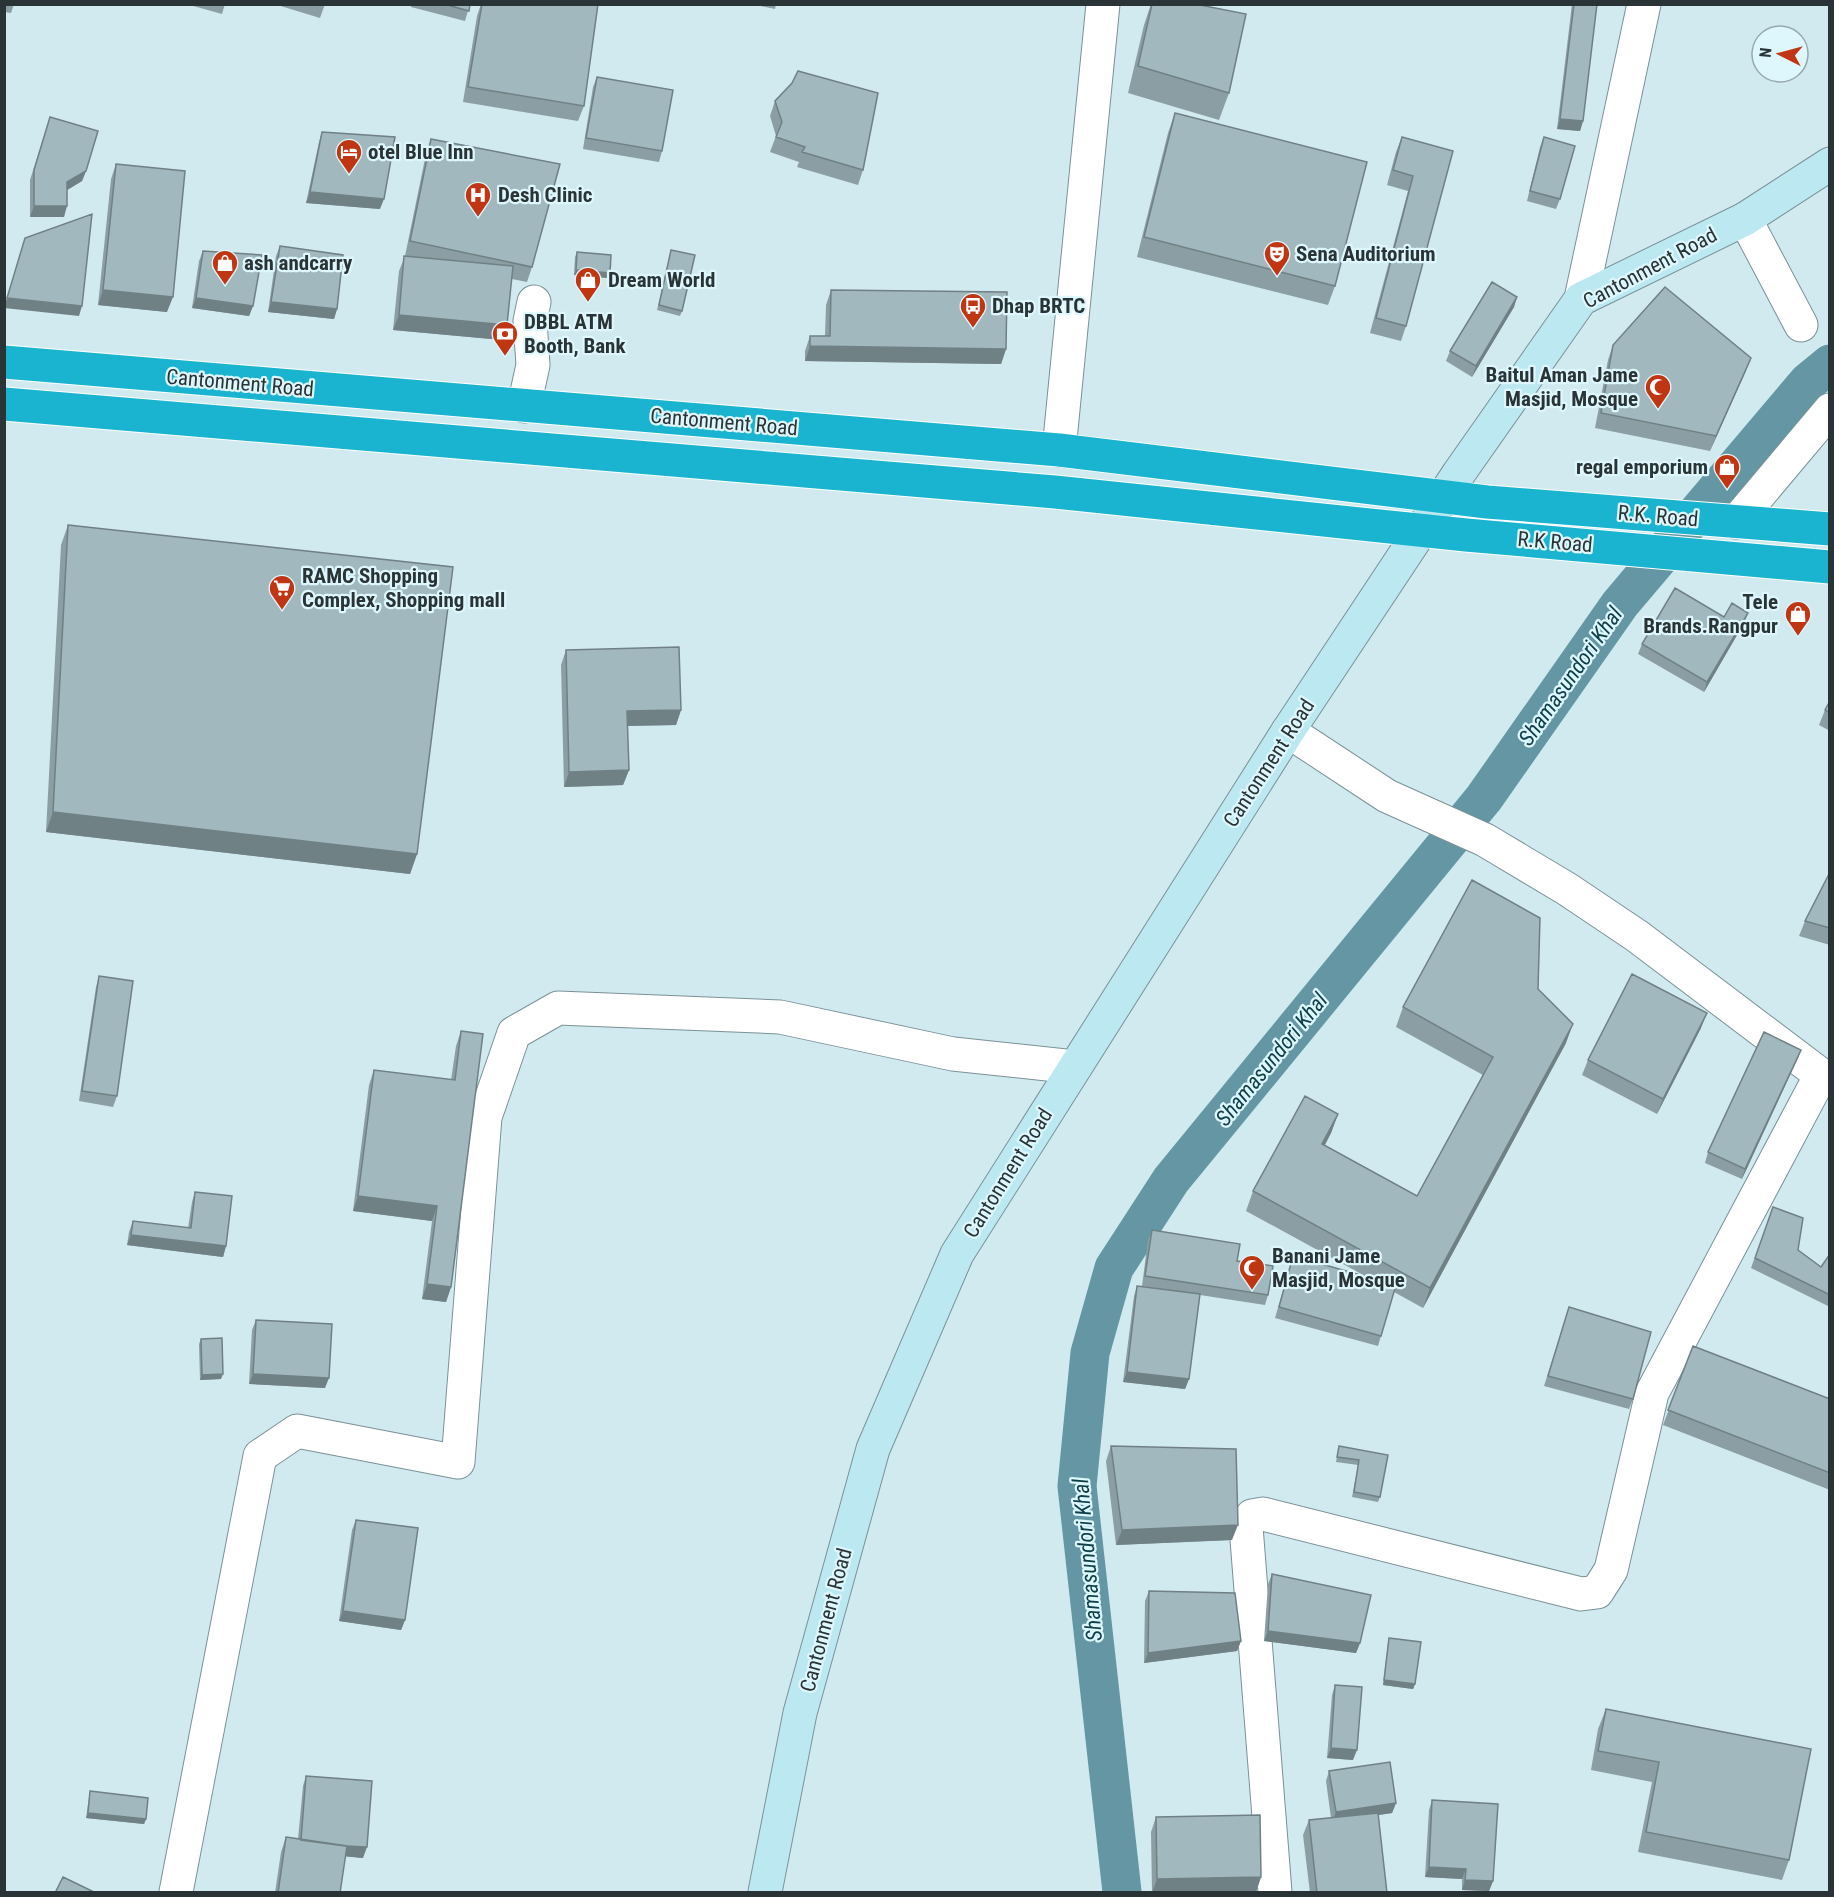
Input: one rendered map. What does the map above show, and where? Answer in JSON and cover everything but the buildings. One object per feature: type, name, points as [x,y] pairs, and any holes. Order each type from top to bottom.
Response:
[{"type":"highway","name":"Cantonment Road","points":[[4,362],[1059,450],[1443,497]]},
{"type":"highway","name":"Cantonment Road","points":[[4,404],[1043,491],[1422,530]]},
{"type":"highway","name":"R.K. Road","points":[[1443,497],[1830,529]]},
{"type":"highway","name":"R.K Road","points":[[1422,530],[1689,553]]},
{"type":"highway","name":"R.K. Road","points":[[1689,553],[1830,567]]},
{"type":"street","points":[[1059,450],[1103,4]]},
{"type":"street","points":[[1581,299],[1644,4]]},
{"type":"street","name":"Cantonment Road","points":[[765,1893],[800,1713],[873,1449],[957,1254],[1288,731],[1443,497],[1581,299],[1745,219],[1830,164]]},
{"type":"street","points":[[1745,219],[1801,325]]},
{"type":"street","points":[[524,406],[533,366],[530,321],[534,302]]},
{"type":"street","points":[[1721,521],[1830,410]]},
{"type":"street","points":[[1275,1893],[1246,1527],[1252,1516],[1263,1514],[1581,1594],[1597,1592],[1611,1570],[1652,1393],[1825,1077],[1637,936],[1567,889],[1485,840],[1387,796],[1288,731]]},
{"type":"street","points":[[176,1893],[260,1456],[297,1431],[458,1462],[485,1117],[514,1034],[558,1008],[780,1017],[953,1054],[1075,1067]]},
{"type":"waterway","name":"Shamasundori Khal","points":[[1122,1892],[1077,1486],[1090,1353],[1114,1268],[1171,1180],[1484,798],[1620,604],[1808,382],[1830,364]]},
{"type":"place","name":"otel Blue Inn","points":[[349,175]]},
{"type":"place","name":"Desh Clinic","points":[[478,218]]},
{"type":"place","name":"Sena Auditorium","points":[[1277,277]]},
{"type":"place","name":"ash andcarry","points":[[225,286]]},
{"type":"place","name":"Dream World","points":[[588,303]]},
{"type":"place","name":"Dhap BRTC","points":[[973,329]]},
{"type":"place","name":"DBBL ATM Booth, Bank","points":[[505,357]]},
{"type":"place","name":"Baitul Aman Jame Masjid, Mosque","points":[[1658,410]]},
{"type":"place","name":"regal emporium","points":[[1727,490]]},
{"type":"place","name":"RAMC Shopping Complex, Shopping mall","points":[[282,611]]},
{"type":"place","name":"Tele Brands.Rangpur","points":[[1798,637]]},
{"type":"place","name":"Banani Jame Masjid, Mosque","points":[[1252,1291]]}]
